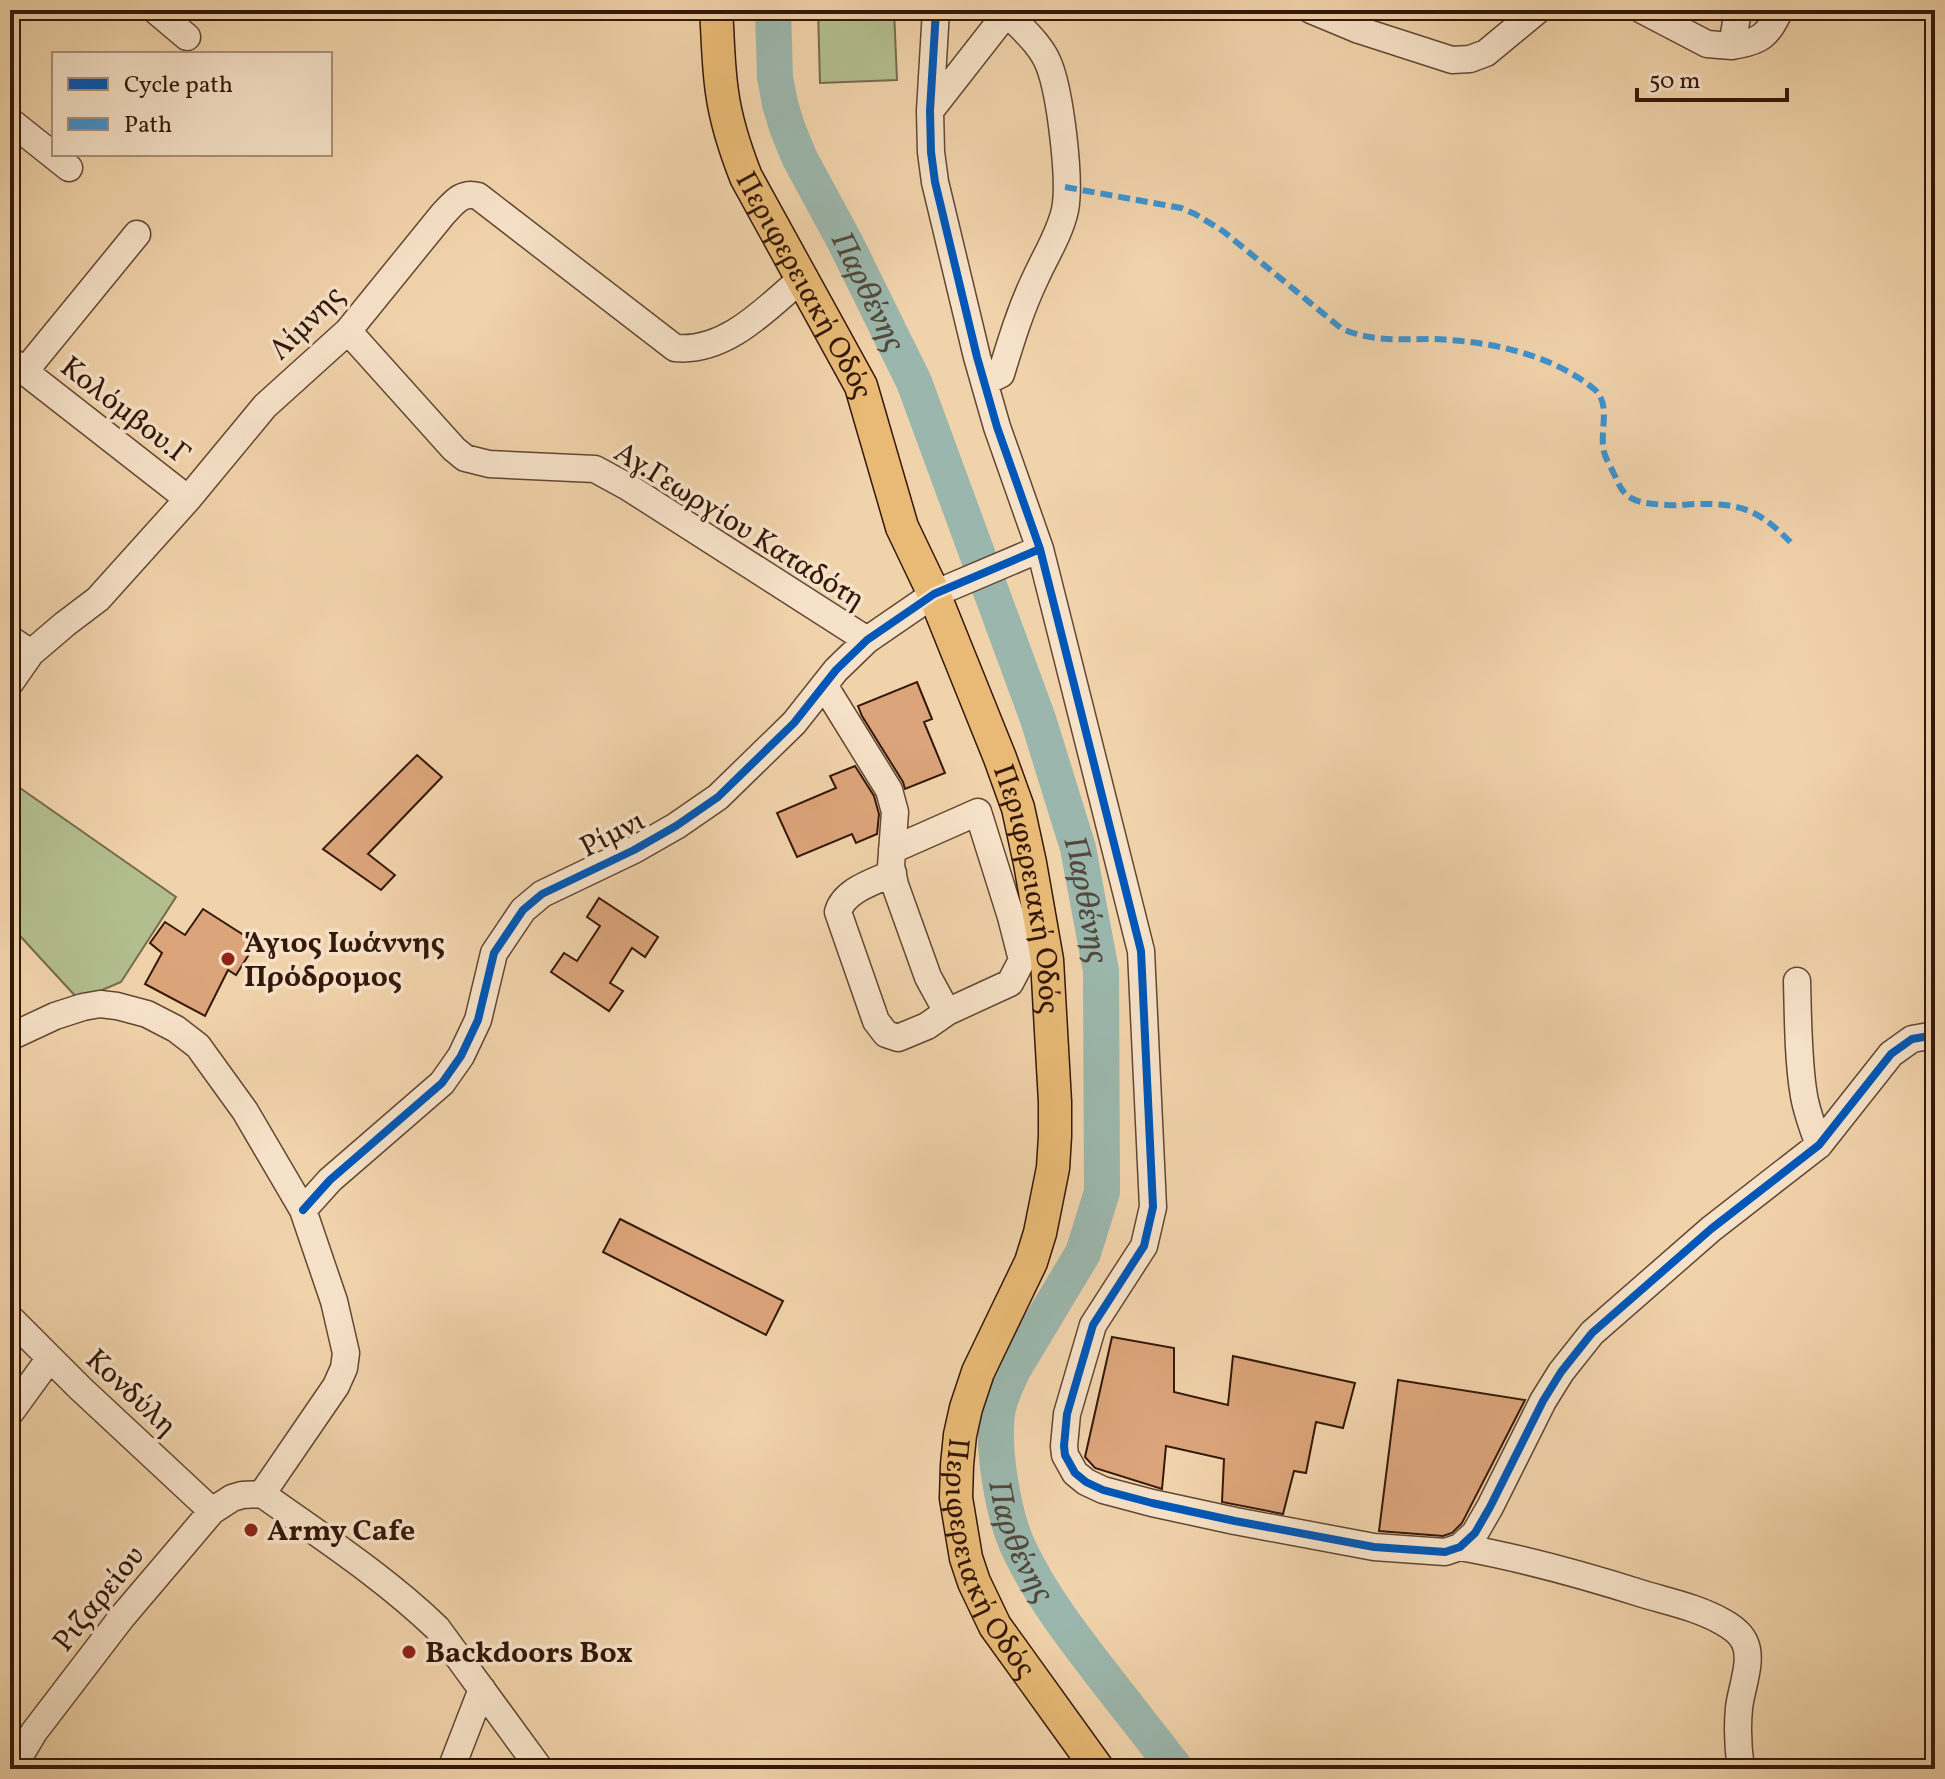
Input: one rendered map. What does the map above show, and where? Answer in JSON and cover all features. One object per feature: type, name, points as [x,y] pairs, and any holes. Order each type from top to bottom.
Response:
[{"type":"main road","name":"Περιφερειακή Οδός","points":[[716,10],[721,89],[736,151],[746,177],[861,386],[902,527],[948,587],[1018,808],[1030,863],[1047,960],[1055,1102],[1053,1168],[1040,1233],[1019,1289],[978,1372],[966,1408],[960,1435],[956,1487],[966,1558],[995,1626],[1098,1769]]},
{"type":"street","points":[[155,10],[187,37]]},
{"type":"street","points":[[936,10],[930,111],[935,182],[961,295],[997,427],[1040,549],[1141,951],[1153,1207],[1144,1246],[1093,1325],[1067,1414],[1065,1455],[1075,1473],[1086,1482],[1103,1490],[1152,1503],[1374,1547],[1438,1552],[1460,1547],[1536,1562],[1698,1611],[1724,1622],[1742,1637],[1747,1646],[1739,1713],[1741,1769]]},
{"type":"street","points":[[1311,10],[1362,20],[1452,60],[1470,59],[1486,53],[1538,10]]},
{"type":"street","points":[[1500,10],[1500,41]]},
{"type":"street","points":[[1642,10],[1707,44],[1732,46],[1764,36],[1780,10]]},
{"type":"street","points":[[1732,46],[1738,10]]},
{"type":"street","points":[[930,111],[1008,12],[1040,47],[1050,65],[1066,168],[1065,209],[1015,328],[1001,374],[985,382]]},
{"type":"street","points":[[10,121],[52,154]]},
{"type":"street","points":[[54,156],[69,168]]},
{"type":"street","name":"Λίμνης","points":[[10,683],[20,646],[65,624],[98,599],[188,499],[265,406],[348,331],[459,198],[470,194],[478,196],[675,348],[704,347],[745,326],[802,278]]},
{"type":"street","name":"Κολόμβου.Γ","points":[[137,234],[18,366],[188,499]]},
{"type":"street","name":"Αγ.Γεωργίου Καταδότη","points":[[348,331],[465,458],[489,464],[595,469],[867,640]]},
{"type":"street","name":"Ρίμνι","points":[[303,1210],[330,1180],[442,1083],[461,1056],[478,1020],[494,953],[523,910],[542,894],[634,850],[718,797],[794,723],[851,654],[867,640],[948,587],[1040,549]]},
{"type":"street","points":[[824,685],[889,790],[895,812],[893,862],[928,977],[947,1012]]},
{"type":"street","points":[[978,812],[1022,960],[1010,983],[947,1012],[927,1026],[898,1038],[886,1034],[876,1021],[838,912],[840,903],[850,893],[893,862],[978,812]]},
{"type":"street","points":[[1797,981],[1804,1094],[1819,1145]]},
{"type":"street","points":[[10,1037],[55,1016],[100,1004],[147,1014],[176,1029],[198,1046],[245,1111],[303,1210],[334,1301],[346,1353],[344,1368],[336,1386],[262,1494]]},
{"type":"street","points":[[1460,1547],[1475,1533],[1486,1514],[1561,1372],[1592,1333],[1711,1229],[1819,1145],[1891,1054],[1912,1039],[1935,1035]]},
{"type":"street","name":"Κονδύλη","points":[[10,1318],[212,1511]]},
{"type":"street","points":[[10,1413],[50,1358]]},
{"type":"street","points":[[212,1511],[232,1498],[262,1494],[417,1609],[437,1628],[540,1769]]},
{"type":"street","name":"Ριζαρείου","points":[[16,1769],[34,1732],[137,1598],[212,1511]]},
{"type":"street","points":[[451,1769],[482,1689]]},
{"type":"green space","points":[[818,10],[894,10],[897,80],[820,83]]},
{"type":"green space","points":[[10,781],[176,897],[121,982],[79,1000],[10,925]]},
{"type":"building","points":[[917,682],[932,719],[924,722],[945,773],[905,789],[858,706]]},
{"type":"building","points":[[417,755],[442,777],[368,854],[395,875],[381,890],[323,849]]},
{"type":"building","points":[[855,766],[874,796],[879,814],[877,834],[856,843],[852,834],[797,857],[777,813],[836,788],[830,776]]},
{"type":"building","points":[[599,898],[658,937],[645,957],[632,948],[610,983],[623,991],[609,1011],[551,972],[564,953],[577,961],[600,926],[587,917]]},
{"type":"building","name":"Άγιος Ιωάννης Πρόδρομος","points":[[203,909],[256,943],[236,975],[228,970],[205,1016],[145,984],[162,953],[150,943],[165,922],[185,935]]},
{"type":"building","points":[[620,1219],[783,1301],[766,1335],[603,1252]]},
{"type":"building","points":[[1112,1337],[1174,1348],[1174,1392],[1228,1405],[1233,1356],[1355,1383],[1343,1428],[1316,1422],[1306,1473],[1294,1471],[1283,1514],[1222,1502],[1224,1459],[1166,1446],[1162,1489],[1095,1468],[1085,1457]]},
{"type":"building","points":[[1398,1380],[1525,1400],[1462,1523],[1452,1533],[1443,1536],[1379,1531]]},
{"type":"waterway","name":"Παρθένης","points":[[773,10],[775,77],[787,127],[799,157],[914,382],[1038,719],[1078,848],[1101,971],[1102,1192],[1083,1253],[1014,1368],[1003,1393],[996,1423],[997,1461],[1008,1520],[1037,1583],[1079,1644],[1176,1769]]},
{"type":"marked path","points":[[1065,187],[1181,208],[1195,214],[1223,231],[1342,329],[1376,338],[1453,340],[1496,346],[1558,366],[1599,395],[1604,410],[1604,452],[1628,496],[1653,504],[1713,504],[1740,508],[1772,525],[1794,546]]},
{"type":"cycle path","points":[[303,1210],[330,1180],[442,1083],[461,1056],[478,1020],[494,953],[523,910],[542,894],[634,850],[718,797],[794,723],[836,670],[867,640],[934,594],[1040,549],[997,427],[935,182],[930,111],[936,10]]},
{"type":"cycle path","points":[[1040,549],[1141,951],[1153,1207],[1144,1246],[1093,1325],[1067,1414],[1065,1455],[1075,1473],[1086,1482],[1103,1490],[1152,1503],[1374,1547],[1445,1552],[1460,1547],[1475,1533],[1490,1507],[1543,1401],[1592,1333],[1711,1229],[1819,1145],[1891,1054],[1912,1039],[1935,1035]]},
{"type":"place","name":"Άγιος Ιωάννης Πρόδρομος","points":[[228,959]]},
{"type":"place","name":"Army Cafe","points":[[251,1530]]},
{"type":"place","name":"Backdoors Box","points":[[409,1652]]}]
